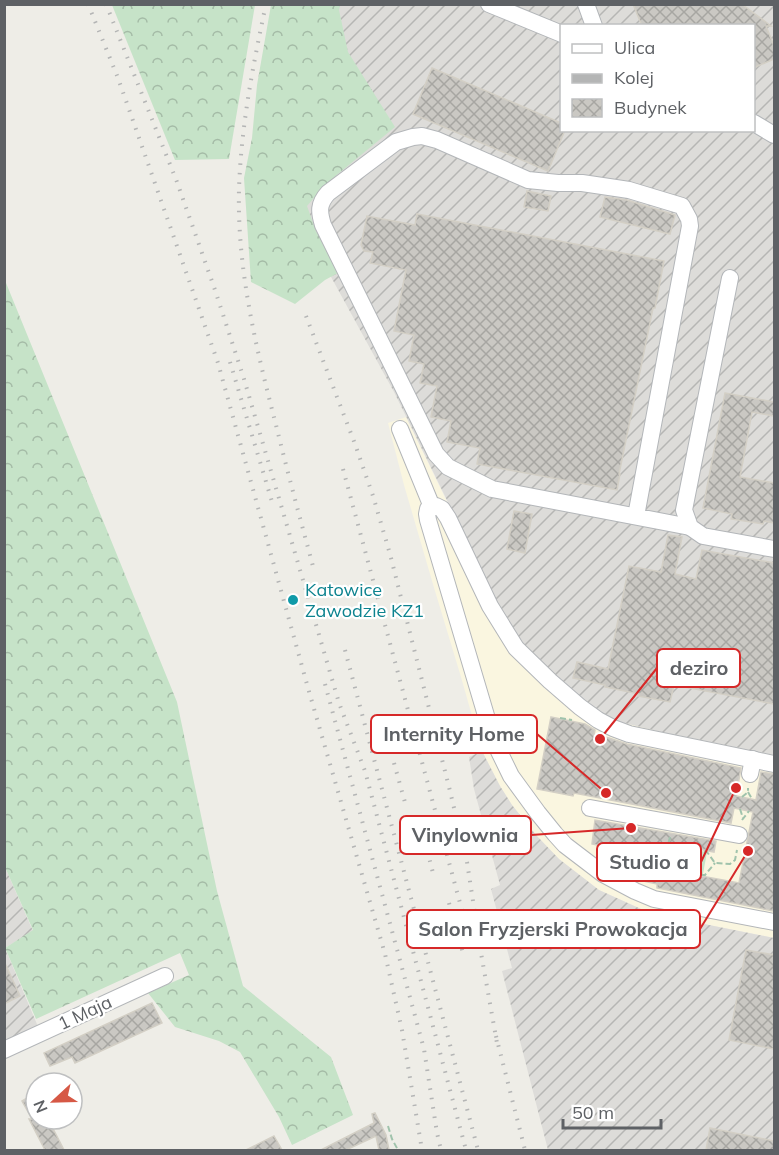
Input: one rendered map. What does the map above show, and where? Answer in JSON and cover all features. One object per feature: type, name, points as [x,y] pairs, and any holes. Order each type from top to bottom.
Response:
[{"type":"street","points":[[489,4],[560,34]]},
{"type":"street","points":[[586,4],[593,24]]},
{"type":"street","points":[[755,124],[774,135]]},
{"type":"street","points":[[636,516],[688,244],[689,219],[682,206],[609,186],[528,180],[437,140],[422,136],[413,136],[396,142],[322,199],[319,213],[322,225],[441,460],[456,471],[492,489],[690,527],[703,536],[774,549]]},
{"type":"street","points":[[690,527],[685,516],[684,505],[730,278]]},
{"type":"street","points":[[400,429],[432,507]]},
{"type":"street","points":[[774,764],[752,767],[629,734],[598,720],[580,707],[516,648],[490,606],[442,508],[436,506],[428,509],[428,520],[493,739],[511,776],[538,813],[566,845],[603,874],[635,891],[654,899],[774,922]]},
{"type":"street","points":[[590,808],[739,835]]},
{"type":"street","name":"1 Maja","points":[[4,1050],[165,976]]},
{"type":"path","points":[[748,792],[752,799]]},
{"type":"path","points":[[740,809],[743,818]]},
{"type":"path","points":[[661,867],[672,823]]},
{"type":"path","points":[[668,844],[707,852],[715,863],[727,865],[735,860],[739,835]]},
{"type":"path","points":[[644,863],[703,875],[715,863]]},
{"type":"path","points":[[388,1126],[398,1150]]},
{"type":"shaded area","points":[[289,5],[774,5],[774,755],[620,722],[585,705],[514,637],[394,392],[307,233]]},
{"type":"shaded area","points":[[406,417],[449,506],[657,731],[774,755],[774,938],[641,909],[599,890],[559,859],[512,805],[482,751],[404,485],[388,423]]},
{"type":"shaded area","points":[[482,751],[512,805],[536,835],[559,859],[599,890],[641,909],[774,938],[774,1150],[548,1150],[502,971],[512,968],[491,889],[500,885],[474,789],[469,757]]},
{"type":"shaded area","points":[[4,865],[33,931],[5,948],[39,1029],[4,1045]]},
{"type":"green space","points":[[112,5],[255,5],[229,159],[175,160]]},
{"type":"green space","points":[[271,5],[340,5],[339,10],[348,52],[395,127],[327,183],[307,206],[316,231],[338,273],[325,280],[295,304],[251,282],[244,178]]},
{"type":"green space","points":[[4,278],[177,702],[217,891],[243,986],[331,1057],[353,1115],[292,1145],[279,1117],[240,1052],[219,1041],[175,1027],[148,993],[189,975],[180,953],[36,1019],[5,948],[33,930],[4,865]]},
{"type":"green space","points":[[666,845],[707,852],[703,874],[662,866]]},
{"type":"building","points":[[633,4],[743,5],[771,26],[766,26],[774,46],[774,59],[755,67],[755,24],[641,24]]},
{"type":"building","points":[[432,68],[560,123],[560,132],[564,132],[548,171],[413,114]]},
{"type":"building","points":[[527,191],[551,196],[548,211],[524,207]]},
{"type":"building","points":[[605,197],[627,200],[675,215],[670,234],[600,217]]},
{"type":"building","points":[[417,214],[664,261],[617,490],[477,464],[480,448],[447,442],[451,421],[431,417],[437,386],[420,383],[424,364],[409,361],[414,335],[394,331],[406,270],[370,263],[373,252],[364,251],[361,245],[367,216],[415,225]]},
{"type":"building","points":[[725,393],[774,402],[774,416],[752,412],[740,477],[774,483],[774,523],[764,521],[763,524],[731,519],[732,514],[703,508]]},
{"type":"building","points":[[514,511],[532,514],[525,553],[507,549]]},
{"type":"building","points":[[668,535],[682,537],[675,574],[696,579],[702,550],[774,563],[774,704],[674,685],[670,702],[638,696],[639,694],[573,678],[577,662],[608,669],[629,566],[661,572]]},
{"type":"building","points":[[551,717],[585,724],[595,730],[594,735],[627,744],[741,768],[736,796],[756,800],[761,772],[774,774],[774,911],[657,888],[657,884],[643,881],[648,857],[617,851],[617,855],[606,852],[607,847],[592,844],[595,820],[716,841],[714,852],[663,842],[658,868],[739,883],[753,812],[734,808],[731,823],[574,793],[573,796],[537,789]]},
{"type":"building","points":[[746,950],[774,955],[774,1049],[729,1040]]},
{"type":"building","points":[[4,961],[20,996],[4,1004]]},
{"type":"building","points":[[152,1003],[162,1023],[75,1063],[72,1057],[50,1066],[44,1053]]},
{"type":"building","points":[[375,1113],[386,1135],[389,1150],[379,1150],[376,1136],[346,1150],[321,1150],[374,1123],[372,1114]]},
{"type":"building","points":[[710,1128],[774,1141],[774,1150],[706,1150]]},
{"type":"building","points":[[35,1131],[54,1131],[64,1150],[45,1150]]},
{"type":"building","points":[[274,1136],[282,1150],[246,1150]]},
{"type":"railway","points":[[88,4],[118,78],[218,363],[385,954],[402,1030],[422,1150]]},
{"type":"railway","points":[[106,4],[177,182],[244,379],[339,703],[365,771],[466,1150]]},
{"type":"railway","points":[[266,4],[252,73],[242,143],[239,189],[241,249],[249,308],[262,367],[314,570]]},
{"type":"railway","points":[[306,316],[355,444],[390,554],[467,862],[497,1043]]},
{"type":"railway","points":[[230,362],[273,505]]},
{"type":"railway","points":[[343,469],[474,955]]},
{"type":"railway","points":[[345,650],[478,1150]]},
{"type":"railway","points":[[325,684],[424,1049],[441,1150]]},
{"type":"railway","points":[[394,763],[406,806]]},
{"type":"railway","points":[[425,842],[434,877]]},
{"type":"railway","points":[[449,903],[463,953]]},
{"type":"railway","points":[[496,1036],[525,1150]]},
{"type":"place","name":"Katowice Zawodzie KZ1","points":[[293,600]]},
{"type":"place","name":"deziro","points":[[600,739]]},
{"type":"place","name":"Studio a","points":[[736,788]]},
{"type":"place","name":"Internity Home","points":[[606,793]]},
{"type":"place","name":"Vinylownia","points":[[631,828]]},
{"type":"place","name":"Salon Fryzjerski Prowokacja","points":[[748,851]]}]
